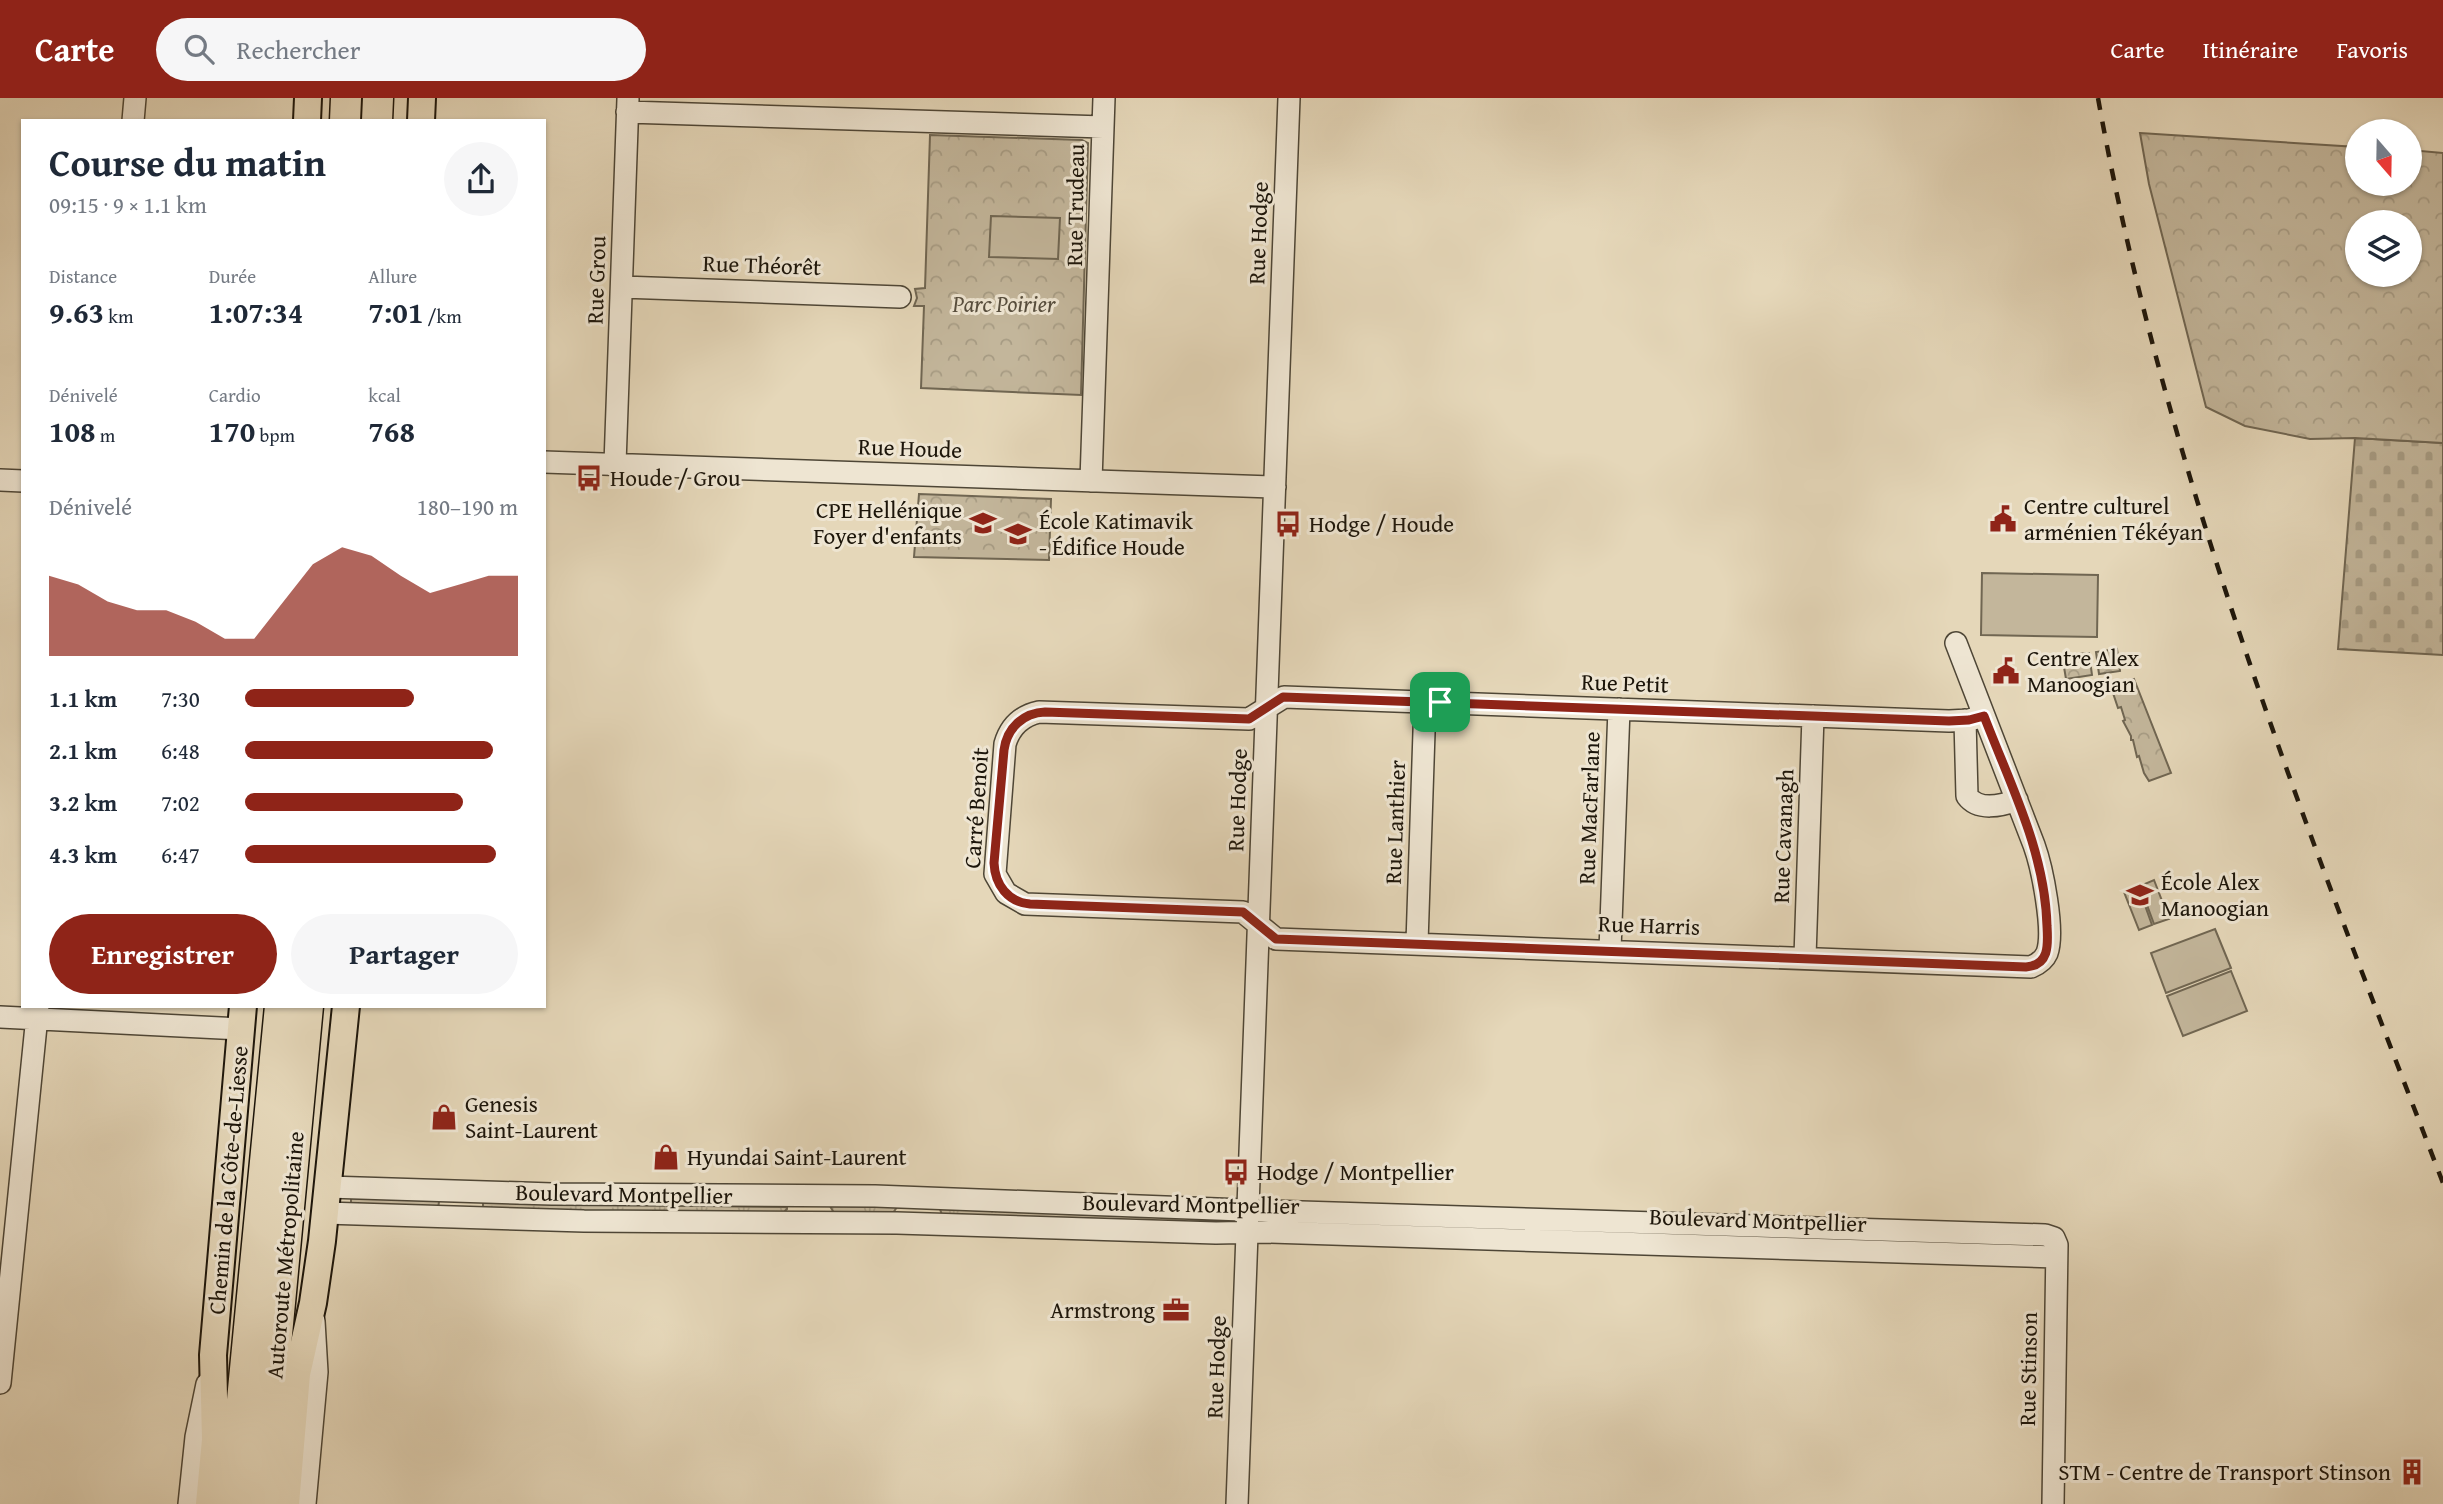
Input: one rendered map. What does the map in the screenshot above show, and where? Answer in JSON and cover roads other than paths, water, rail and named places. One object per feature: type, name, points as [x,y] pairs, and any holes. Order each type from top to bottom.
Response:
[{"type":"highway","points":[[345,119],[346,98]]},
{"type":"highway","points":[[377,119],[378,98]]},
{"type":"highway","name":"Autoroute Métropolitaine","points":[[232,1504],[280,1008]]},
{"type":"highway","name":"Autoroute Métropolitaine","points":[[261,1504],[309,1008]]},
{"type":"main road","points":[[307,119],[308,98]]},
{"type":"main road","points":[[421,119],[422,98]]},
{"type":"main road","points":[[286,1504],[297,1374],[313,1303],[327,1200],[346,1008]]},
{"type":"main road","name":"Chemin de la Côte-de-Liesse","points":[[209,1504],[215,1440],[213,1355],[242,1018]]},
{"type":"street","points":[[133,119],[135,98]]},
{"type":"street","name":"Rue Trudeau","points":[[1091,481],[1104,98]]},
{"type":"street","name":"Rue Hodge","points":[[1237,1504],[1289,98]]},
{"type":"street","points":[[627,105],[1103,127]]},
{"type":"street","name":"Rue Grou","points":[[615,464],[627,105]]},
{"type":"street","name":"Rue Théorêt","points":[[622,287],[900,297]]},
{"type":"street","name":"Rue Houde","points":[[546,462],[1275,487]]},
{"type":"street","points":[[0,480],[21,481]]},
{"type":"street","points":[[1956,643],[1975,718],[2017,800],[2003,805],[1987,805],[1972,802],[1966,796],[1975,718]]},
{"type":"street","name":"Rue Petit","points":[[1267,707],[1283,697],[1813,716],[1975,718]]},
{"type":"street","name":"Rue Lanthier","points":[[1417,943],[1425,702]]},
{"type":"street","name":"Carré Benoit","points":[[1259,925],[1243,912],[1025,904],[1010,897],[1002,889],[995,874],[994,863],[1005,744],[1013,727],[1022,719],[1039,712],[1060,712],[1249,719],[1267,707]]},
{"type":"street","name":"Rue MacFarlane","points":[[1610,950],[1619,709]]},
{"type":"street","name":"Rue Cavanagh","points":[[1805,957],[1813,716]]},
{"type":"street","name":"Rue Harris","points":[[1259,925],[1276,939],[2026,967],[2042,961],[2048,947],[2045,890],[2039,858],[2017,800]]},
{"type":"street","points":[[0,1383],[5,1297],[37,1012]]},
{"type":"street","points":[[0,1017],[37,1012],[242,1018]]},
{"type":"street","name":"Boulevard Montpellier","points":[[327,1200],[552,1194],[875,1195],[1248,1210],[2041,1234],[2054,1247]]},
{"type":"street","name":"Boulevard Montpellier","points":[[327,1200],[584,1221],[897,1223],[1247,1233],[2054,1247]]},
{"type":"street","name":"Rue Stinson","points":[[2053,1504],[2054,1247]]},
{"type":"street","points":[[304,1504],[317,1372],[313,1303]]},
{"type":"street","name":"Chemin de la Côte-de-Liesse","points":[[189,1504],[196,1437],[213,1355]]},
{"type":"railway","points":[[2098,98],[2126,238],[2161,376],[2201,513],[2292,783],[2443,1183]]},
{"type":"place","name":"Houde / Grou","points":[[589,478]]},
{"type":"place","name":"Centre culturel arménien Tékéyan","points":[[2003,519]]},
{"type":"place","name":"CPE Hellénique Foyer d'enfants","points":[[983,523]]},
{"type":"place","name":"Hodge / Houde","points":[[1288,524]]},
{"type":"place","name":"École Katimavik - Édifice Houde","points":[[1018,534]]},
{"type":"place","name":"Centre Alex Manoogian","points":[[2006,671]]},
{"type":"place","name":"École Alex Manoogian","points":[[2140,895]]},
{"type":"place","name":"Genesis Saint-Laurent","points":[[444,1117]]},
{"type":"place","name":"Hyundai Saint-Laurent","points":[[666,1157]]},
{"type":"place","name":"Hodge / Montpellier","points":[[1236,1172]]},
{"type":"place","name":"Armstrong","points":[[1176,1310]]},
{"type":"place","name":"STM - Centre de Transport Stinson","points":[[2412,1472]]},
{"type":"park label","name":"Parc Poirier","points":[[1004,304]]}]
